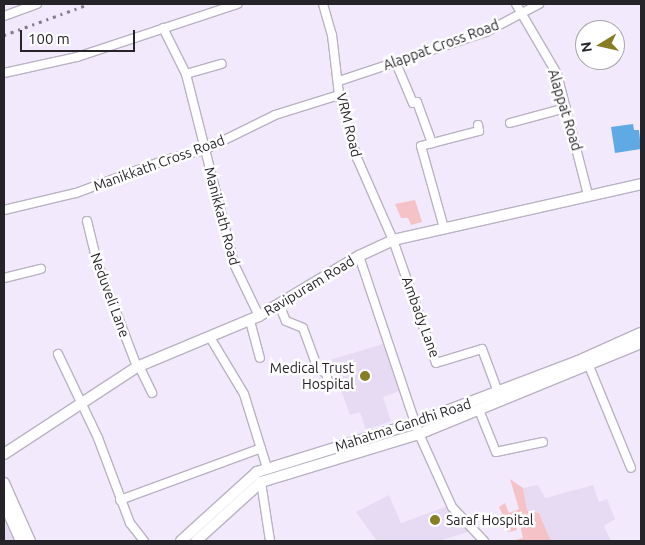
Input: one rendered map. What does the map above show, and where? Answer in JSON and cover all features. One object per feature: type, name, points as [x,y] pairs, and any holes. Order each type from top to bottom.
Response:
[{"type":"main road","name":"Ravipuram Road","points":[[4,454],[138,367],[211,339],[255,318],[359,256],[393,240],[641,184]]},
{"type":"main road","name":"Mahatma Gandhi Road","points":[[181,541],[257,472],[414,423],[498,392],[641,333]]},
{"type":"main road","name":"Mahatma Gandhi Road","points":[[196,541],[261,482],[419,434],[589,366],[641,343]]},
{"type":"main road","points":[[4,483],[30,541]]},
{"type":"main road","points":[[4,503],[21,541]]},
{"type":"street","points":[[4,16],[37,4]]},
{"type":"street","points":[[4,73],[77,57],[237,4]]},
{"type":"street","name":"VRM Road","points":[[323,4],[339,81],[339,95],[357,158],[393,240]]},
{"type":"street","name":"Alappat Road","points":[[516,4],[557,74],[588,195]]},
{"type":"street","name":"Alappat Cross Road","points":[[339,81],[486,32],[539,4]]},
{"type":"street","name":"Manikkath Road","points":[[163,28],[186,74],[234,264],[255,318],[260,358]]},
{"type":"street","points":[[396,63],[412,103],[417,102],[432,143]]},
{"type":"street","points":[[186,74],[222,64]]},
{"type":"street","name":"Manikkath Cross Road","points":[[4,210],[76,193],[165,160],[204,150],[275,115],[339,95]]},
{"type":"street","points":[[510,123],[566,108]]},
{"type":"street","points":[[444,228],[421,146],[479,128]]},
{"type":"street","name":"Neduveli Lane","points":[[87,221],[97,262],[138,367],[152,393]]},
{"type":"street","name":"Ambady Lane","points":[[393,240],[436,363],[482,349],[498,392]]},
{"type":"street","points":[[359,256],[414,423],[452,507],[484,541]]},
{"type":"street","points":[[4,278],[41,269]]},
{"type":"street","points":[[279,304],[286,321],[303,328],[318,369],[326,373],[329,385]]},
{"type":"street","points":[[211,339],[244,394],[267,468]]},
{"type":"street","points":[[58,354],[82,402],[130,523],[144,541]]},
{"type":"street","points":[[589,366],[631,468]]},
{"type":"street","points":[[478,410],[496,452],[543,442]]},
{"type":"street","points":[[120,500],[261,448]]},
{"type":"street","points":[[261,482],[270,541]]},
{"type":"shaded area","points":[[415,200],[422,222],[411,225],[408,218],[401,218],[395,204]]},
{"type":"shaded area","name":"Medical Trust Hospital","points":[[383,344],[399,391],[383,397],[391,421],[366,430],[360,412],[350,415],[330,360]]},
{"type":"shaded area","points":[[510,479],[523,488],[527,510],[539,513],[551,541],[511,541],[523,538],[519,520],[515,521],[517,530],[509,532],[503,528],[505,520],[499,507],[505,503],[509,513],[519,509]]},
{"type":"shaded area","points":[[538,485],[545,498],[593,485],[599,502],[607,499],[615,519],[604,526],[611,541],[551,541],[539,513],[527,510],[523,488]]},
{"type":"shaded area","name":"Saraf Hospital","points":[[389,495],[401,523],[448,506],[471,531],[439,541],[377,541],[356,512]]},
{"type":"shaded area","points":[[4,520],[14,541],[4,541]]},
{"type":"water","points":[[633,124],[634,130],[639,130],[641,149],[615,153],[611,127]]},
{"type":"railway","points":[[4,35],[89,4]]},
{"type":"place","name":"Medical Trust Hospital","points":[[365,376]]},
{"type":"place","name":"Saraf Hospital","points":[[435,520]]}]
